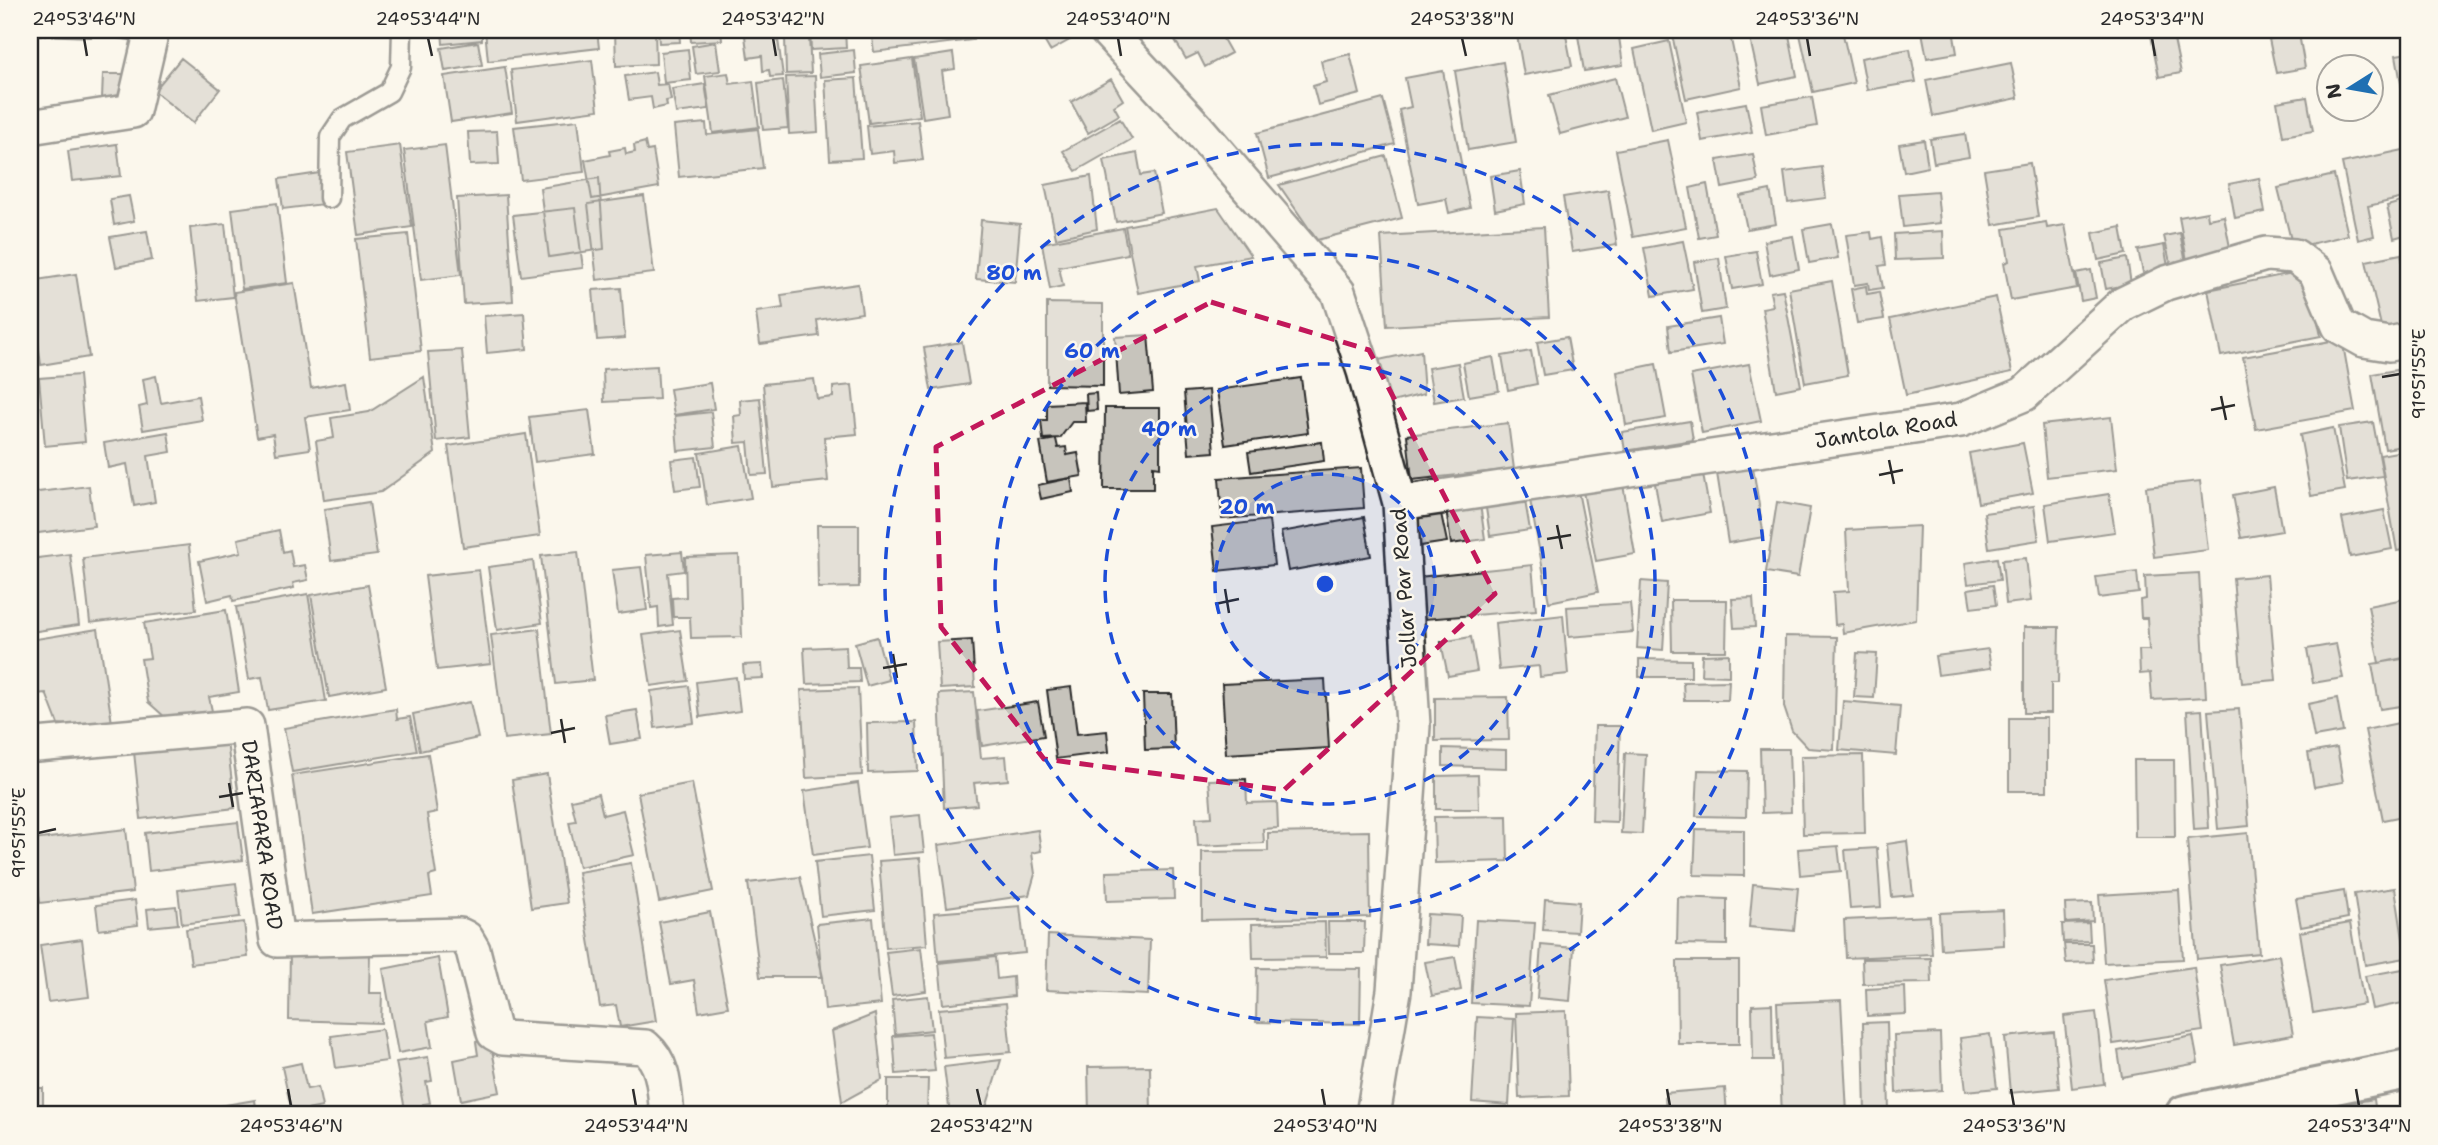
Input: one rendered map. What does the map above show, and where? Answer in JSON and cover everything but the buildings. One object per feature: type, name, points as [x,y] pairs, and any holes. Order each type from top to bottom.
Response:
[{"type":"street","points":[[30,127],[133,111],[152,30]]},
{"type":"street","name":"Jollar Par Road","points":[[1111,32],[1198,128],[1338,292],[1364,371],[1400,503],[1413,726],[1394,991],[1373,1115]]},
{"type":"street","name":"Jamtola Road","points":[[1400,503],[1961,420],[2024,394],[2123,304],[2166,282],[2266,254],[2295,256],[2316,272],[2339,326],[2364,340],[2389,344],[2408,340]]},
{"type":"street","name":"DARIAPARA ROAD","points":[[30,740],[37,745],[247,726],[276,940],[460,935],[467,938],[473,950],[494,1033],[503,1038],[645,1046],[655,1055],[660,1067],[667,1115]]},
{"type":"street","points":[[2185,1115],[2408,1069]]},
{"type":"lane","points":[[330,198],[330,138],[342,120],[389,92],[401,67],[402,30]]},
{"type":"highlighted area","points":[[1211,302],[1369,350],[1495,594],[1284,790],[1044,759],[941,627],[936,447]]}]
